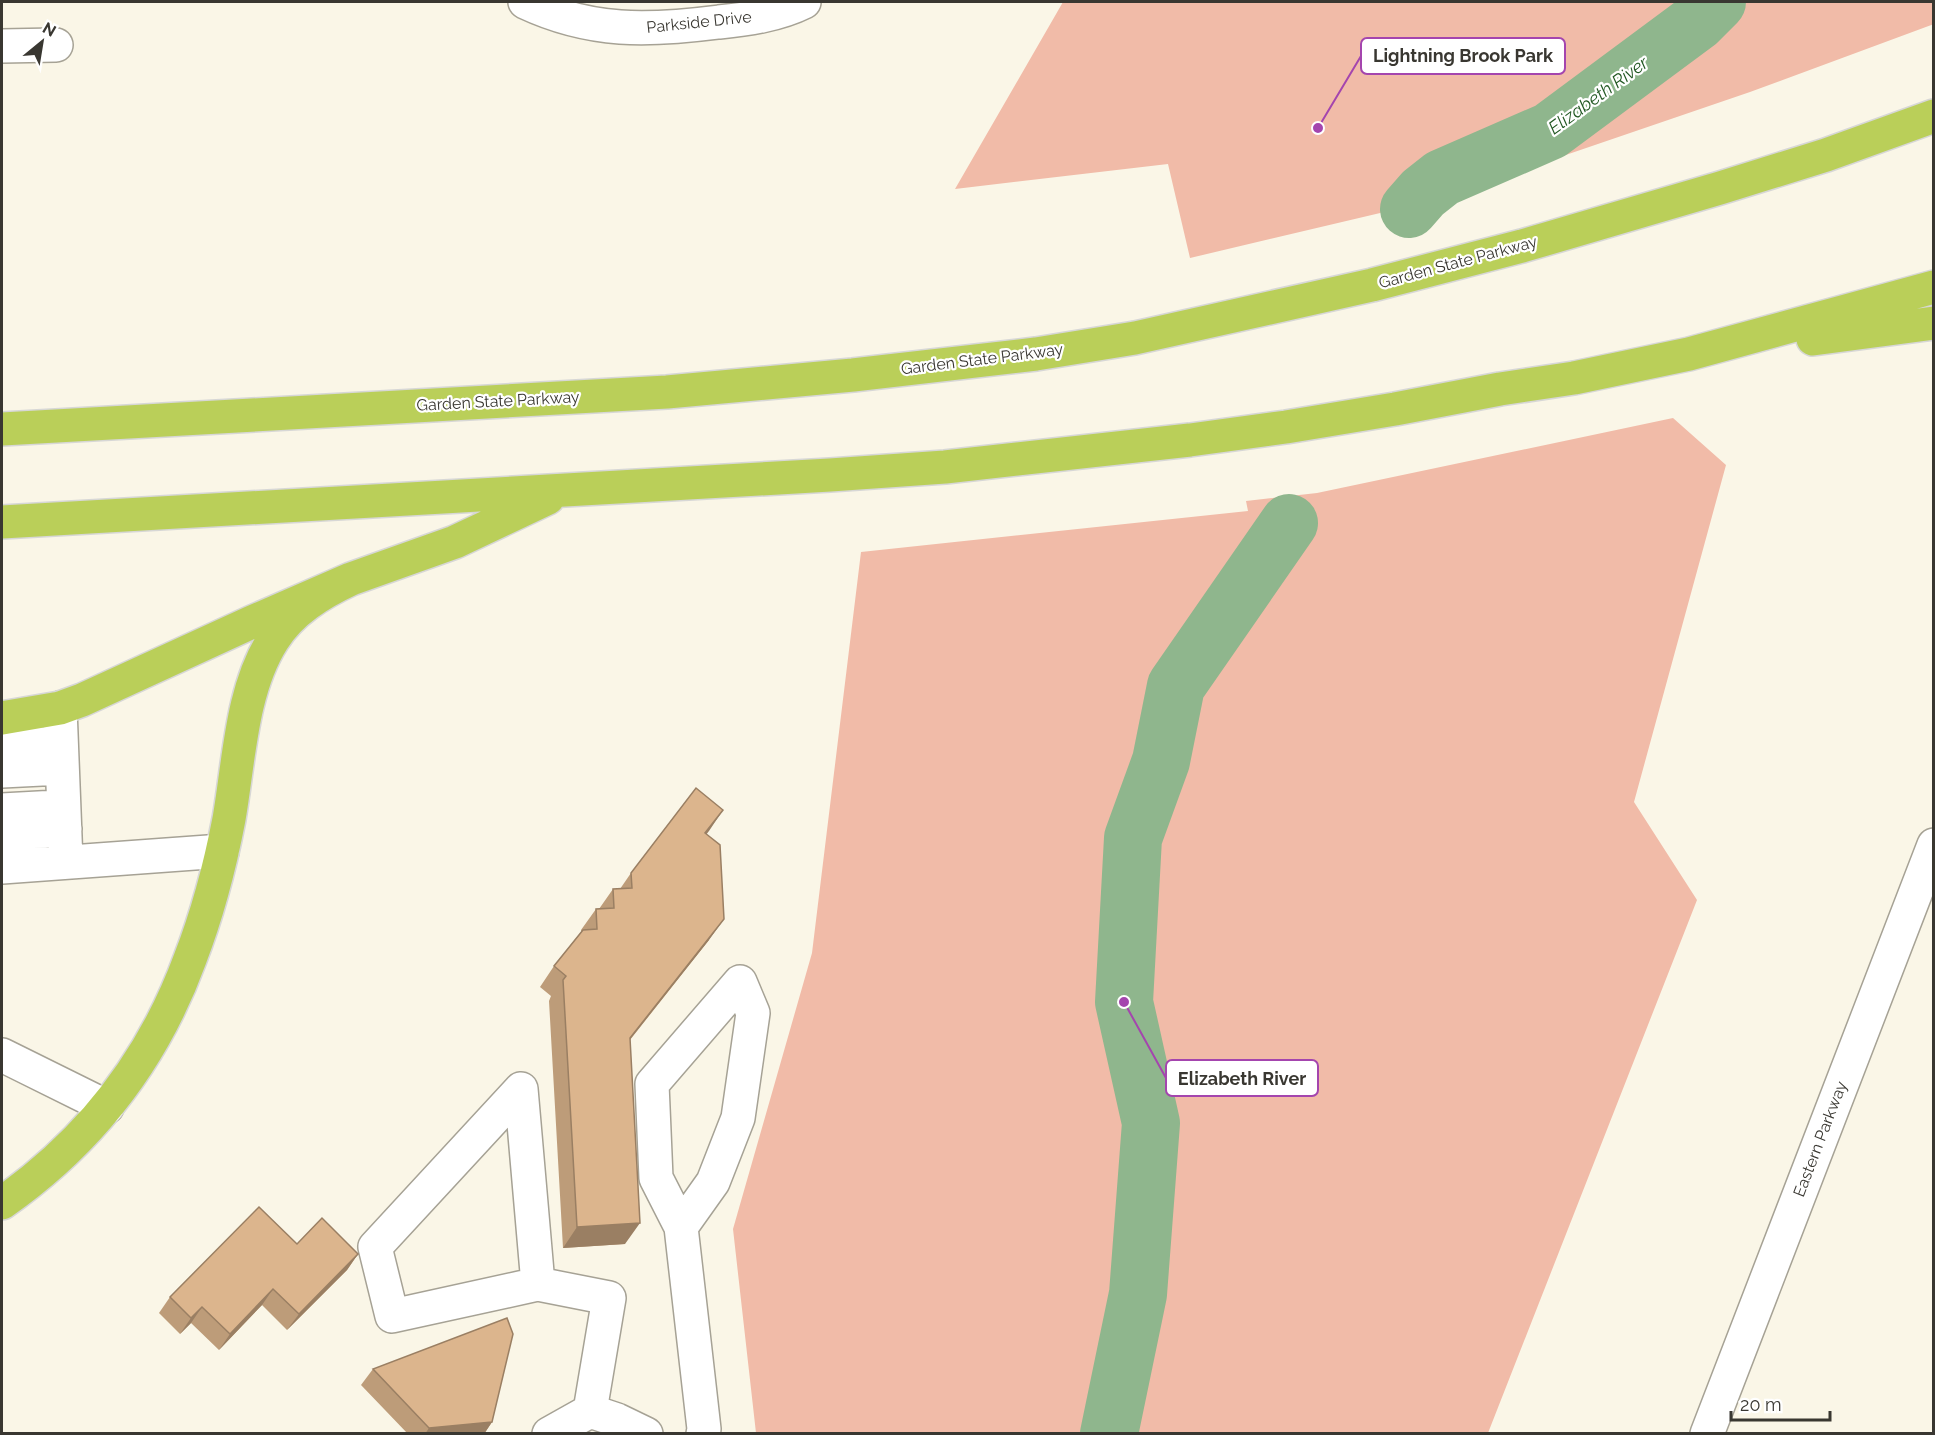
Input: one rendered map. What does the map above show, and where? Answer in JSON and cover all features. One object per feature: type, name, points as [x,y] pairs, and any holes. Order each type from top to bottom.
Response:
[{"type":"highway","name":"Garden State Parkway","points":[[2,429],[667,392],[854,375],[1036,354],[1135,338],[1372,285],[1522,246],[1784,168],[1934,116]]},
{"type":"highway","points":[[2,522],[945,467],[1190,440],[1351,416],[1575,378],[1689,354],[1934,287]]},
{"type":"highway","points":[[1689,354],[1934,323]]},
{"type":"highway","points":[[2,718],[60,708],[106,690],[252,622],[351,579],[455,542],[563,491]]},
{"type":"highway","points":[[2,1203],[75,1143],[107,1107],[144,1053],[177,991],[202,923],[222,851],[245,716],[261,663],[273,640],[287,621],[327,590],[351,579]]},
{"type":"street","name":"Parkside Drive","points":[[525,2],[577,21],[621,28],[672,28],[770,14],[804,2]]},
{"type":"street","points":[[2,46],[56,45]]},
{"type":"street","points":[[60,708],[66,862]]},
{"type":"street","points":[[2,746],[62,755]]},
{"type":"street","points":[[2,771],[62,755]]},
{"type":"street","points":[[2,810],[64,818]]},
{"type":"street","points":[[2,834],[64,818]]},
{"type":"street","name":"Eastern Parkway","points":[[1707,1434],[1934,845]]},
{"type":"street","points":[[2,867],[222,851]]},
{"type":"street","points":[[681,1227],[713,1182],[738,1118],[753,1012],[740,982],[652,1084],[656,1178],[681,1227],[703,1434]]},
{"type":"street","points":[[2,1055],[107,1107]]},
{"type":"street","points":[[538,1284],[521,1089],[375,1247],[392,1317],[538,1284],[609,1298],[590,1411]]},
{"type":"street","points":[[549,1434],[590,1411],[617,1420],[646,1434]]},
{"type":"shaded area","points":[[1063,2],[1933,2],[1934,24],[1750,92],[1431,201],[1190,258],[1168,164],[955,189]]},
{"type":"shaded area","points":[[1673,418],[1726,465],[1634,802],[1697,900],[1488,1433],[756,1433],[733,1229],[812,953],[861,552],[1248,511],[1246,501],[1317,493]]},
{"type":"building","points":[[696,788],[723,810],[705,833],[720,845],[724,919],[630,1038],[640,1223],[577,1227],[563,980],[566,976],[554,966],[583,930],[597,929],[596,909],[614,908],[613,889],[632,888],[631,873]]},
{"type":"building","points":[[259,1207],[297,1244],[322,1218],[358,1254],[299,1314],[273,1289],[230,1334],[202,1307],[191,1318],[170,1297]]},
{"type":"building","points":[[507,1318],[513,1334],[492,1422],[429,1428],[373,1369]]},
{"type":"waterway","name":"Elizabeth River","points":[[1409,209],[1423,193],[1442,178],[1550,131],[1697,22],[1717,2]]},
{"type":"waterway","name":"Elizabeth River","points":[[1109,1434],[1138,1294],[1151,1123],[1124,1002],[1133,838],[1161,761],[1176,686],[1289,523]]},
{"type":"place","name":"Lightning Brook Park","points":[[1318,128]]},
{"type":"place","name":"Elizabeth River","points":[[1124,1002]]}]
